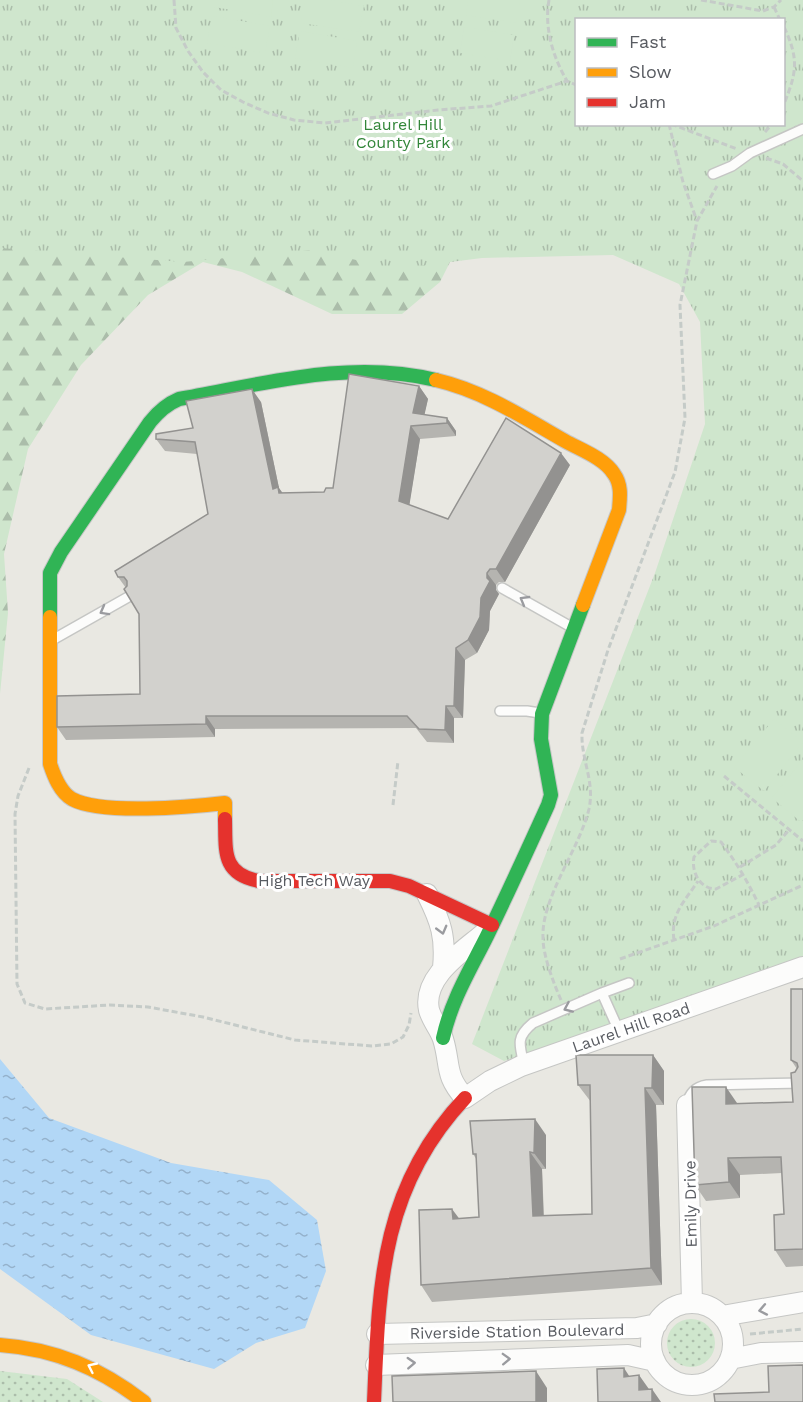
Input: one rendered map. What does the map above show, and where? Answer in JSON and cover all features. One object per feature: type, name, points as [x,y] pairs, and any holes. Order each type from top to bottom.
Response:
[{"type":"main road","points":[[194,807],[89,807],[71,799],[64,792],[50,764],[48,584],[50,573],[55,562],[150,422],[163,407],[179,399],[341,371],[379,371],[438,381],[474,392],[595,457],[616,475],[621,491],[619,510],[542,714],[541,739],[551,795],[444,1025],[443,1038]]},
{"type":"main road","name":"High Tech Way","points":[[194,807],[225,803],[226,858],[236,872],[250,880],[379,880],[400,883],[492,925]]},
{"type":"main road","points":[[374,1402],[383,1266],[393,1224],[414,1169],[433,1133],[465,1098]]},
{"type":"main road","points":[[0,1344],[30,1347],[74,1359],[103,1372],[142,1400]]},
{"type":"street","points":[[194,807],[211,816],[225,829]]},
{"type":"street","points":[[427,894],[444,932],[443,969]]},
{"type":"street","points":[[465,1098],[451,1079],[443,1038],[431,1017],[429,1006],[432,988],[443,969],[492,925]]},
{"type":"street","name":"Laurel Hill Road","points":[[465,1098],[490,1081],[525,1064],[803,967]]},
{"type":"street","name":"Emily Drive","points":[[687,1104],[692,1303]]},
{"type":"street","points":[[722,1316],[803,1302]]},
{"type":"street","points":[[692,1303],[708,1307],[722,1316],[731,1330],[730,1359],[717,1377],[694,1394],[660,1368],[655,1361],[652,1343],[657,1324],[675,1307],[692,1303]]},
{"type":"street","name":"Riverside Station Boulevard","points":[[377,1334],[637,1328],[657,1324]]},
{"type":"street","points":[[730,1359],[761,1353],[803,1352]]},
{"type":"street","name":"Riverside Station Boulevard","points":[[376,1365],[628,1355],[655,1361]]},
{"type":"lane","points":[[713,174],[732,166],[750,153],[803,129]]},
{"type":"lane","points":[[502,588],[574,629]]},
{"type":"lane","points":[[49,642],[130,596]]},
{"type":"lane","points":[[500,711],[527,711],[542,714]]},
{"type":"lane","points":[[525,1064],[519,1046],[521,1035],[533,1023],[629,983]]},
{"type":"lane","points":[[602,993],[619,1031]]},
{"type":"lane","points":[[687,1104],[691,1093],[701,1086],[803,1083]]},
{"type":"path","points":[[174,0],[176,28],[188,51],[203,72],[221,90],[243,102],[268,113],[294,120],[326,123],[491,106],[567,81]]},
{"type":"path","points":[[549,0],[549,35],[556,64],[567,81],[575,85]]},
{"type":"path","points":[[700,0],[763,11],[774,7],[781,0]]},
{"type":"path","points":[[774,7],[779,18]]},
{"type":"path","points":[[785,31],[791,43],[796,70],[785,99]]},
{"type":"path","points":[[565,1009],[545,950],[543,933],[549,904],[574,849],[588,810],[592,789],[581,746],[582,733],[608,650],[675,472],[685,418],[680,305],[697,221],[683,182],[669,126]]},
{"type":"path","points":[[30,760],[26,779],[18,796],[15,814],[17,984],[25,1003],[45,1009],[110,1005],[148,1007],[203,1017],[295,1040],[372,1046],[391,1044],[403,1036],[409,1025],[411,1010]]},
{"type":"path","points":[[393,805],[398,761]]},
{"type":"path","points":[[723,776],[803,841]]},
{"type":"path","points":[[740,867],[776,845],[789,830]]},
{"type":"path","points":[[744,874],[712,889],[698,880],[693,864],[694,857],[711,842],[716,840],[721,842],[740,867],[744,874],[759,905]]},
{"type":"path","points":[[674,940],[672,927],[674,919],[698,880]]},
{"type":"path","points":[[620,959],[714,926],[803,885]]},
{"type":"path","points":[[749,1328],[752,1340]]},
{"type":"path","points":[[750,1334],[803,1329]]},
{"type":"green space","points":[[0,0],[450,262],[440,282],[402,314],[332,314],[242,272],[203,262],[148,295],[81,365],[28,449],[4,554],[8,613],[0,694]]},
{"type":"green space","name":"Laurel Hill County Park","points":[[0,0],[803,0],[803,963],[504,1061],[472,1044],[655,573],[705,424],[700,322],[679,284],[613,255],[482,258],[395,269],[313,250],[183,262],[0,248]]},
{"type":"green space","points":[[215,0],[273,0],[271,17],[214,7]]},
{"type":"green space","points":[[305,0],[330,0],[364,6],[359,32],[301,23]]},
{"type":"green space","points":[[468,0],[520,0],[516,23],[466,15]]},
{"type":"green space","points":[[212,16],[270,26],[265,53],[207,43]]},
{"type":"green space","points":[[464,27],[514,35],[510,61],[460,53]]},
{"type":"green space","points":[[300,31],[357,41],[353,68],[295,58]]},
{"type":"green space","points":[[774,719],[803,742],[764,791],[734,767]]},
{"type":"green space","points":[[803,759],[803,820],[801,822],[772,798]]},
{"type":"green space","points":[[691,1319],[708,1326],[715,1343],[708,1360],[691,1367],[674,1360],[667,1343],[674,1326]]},
{"type":"green space","points":[[0,1371],[67,1379],[103,1402],[0,1402]]},
{"type":"water","points":[[0,1059],[49,1118],[171,1163],[269,1180],[317,1220],[326,1271],[305,1328],[256,1343],[214,1369],[91,1335],[0,1269]]},
{"type":"building","points":[[349,374],[419,386],[413,413],[447,418],[447,423],[411,426],[399,501],[448,519],[506,418],[561,453],[496,569],[490,569],[487,573],[490,581],[481,598],[480,617],[468,640],[456,648],[454,706],[446,706],[445,730],[419,729],[407,716],[206,716],[206,724],[57,727],[57,696],[140,694],[139,614],[124,589],[127,581],[124,577],[118,577],[115,571],[208,514],[195,442],[156,439],[156,434],[193,428],[186,401],[252,389],[273,489],[278,487],[279,493],[324,492],[326,488],[333,488]]},
{"type":"building","points":[[791,989],[803,989],[803,1249],[775,1250],[774,1215],[784,1214],[781,1157],[728,1158],[729,1182],[695,1185],[692,1087],[726,1087],[726,1104],[793,1102],[791,1073],[795,1072],[798,1067],[797,1063],[791,1060]]},
{"type":"building","points":[[576,1055],[653,1055],[652,1088],[645,1088],[651,1268],[421,1285],[419,1210],[452,1209],[453,1219],[479,1217],[476,1154],[473,1154],[470,1121],[535,1119],[534,1153],[530,1152],[533,1216],[592,1214],[590,1085],[578,1085]]},
{"type":"building","points":[[803,1365],[803,1402],[715,1402],[714,1394],[769,1392],[768,1366]]},
{"type":"building","points":[[624,1368],[624,1377],[639,1375],[639,1390],[652,1389],[652,1402],[598,1402],[597,1369]]},
{"type":"building","points":[[536,1371],[536,1402],[393,1402],[392,1376]]},
{"type":"traffic: fast","points":[[50,617],[50,573],[61,552],[150,422],[171,403],[179,399],[275,381],[339,373],[403,374],[436,380]]},
{"type":"traffic: fast","points":[[443,1038],[456,998],[503,904],[548,805],[551,795],[541,739],[542,714],[583,605]]},
{"type":"traffic: slow","points":[[436,380],[470,391],[502,406],[592,455],[610,468],[617,478],[620,496],[619,510],[583,605]]},
{"type":"traffic: slow","points":[[50,617],[50,764],[64,792],[72,799],[103,807],[169,808],[225,803],[225,819]]},
{"type":"traffic: slow","points":[[0,1345],[40,1351],[76,1362],[111,1379],[144,1402]]},
{"type":"traffic: jam","points":[[225,819],[228,859],[238,873],[247,878],[259,881],[390,881],[409,886],[492,925]]},
{"type":"traffic: jam","points":[[374,1402],[378,1318],[383,1279],[400,1203],[416,1167],[437,1132],[465,1098]]}]
